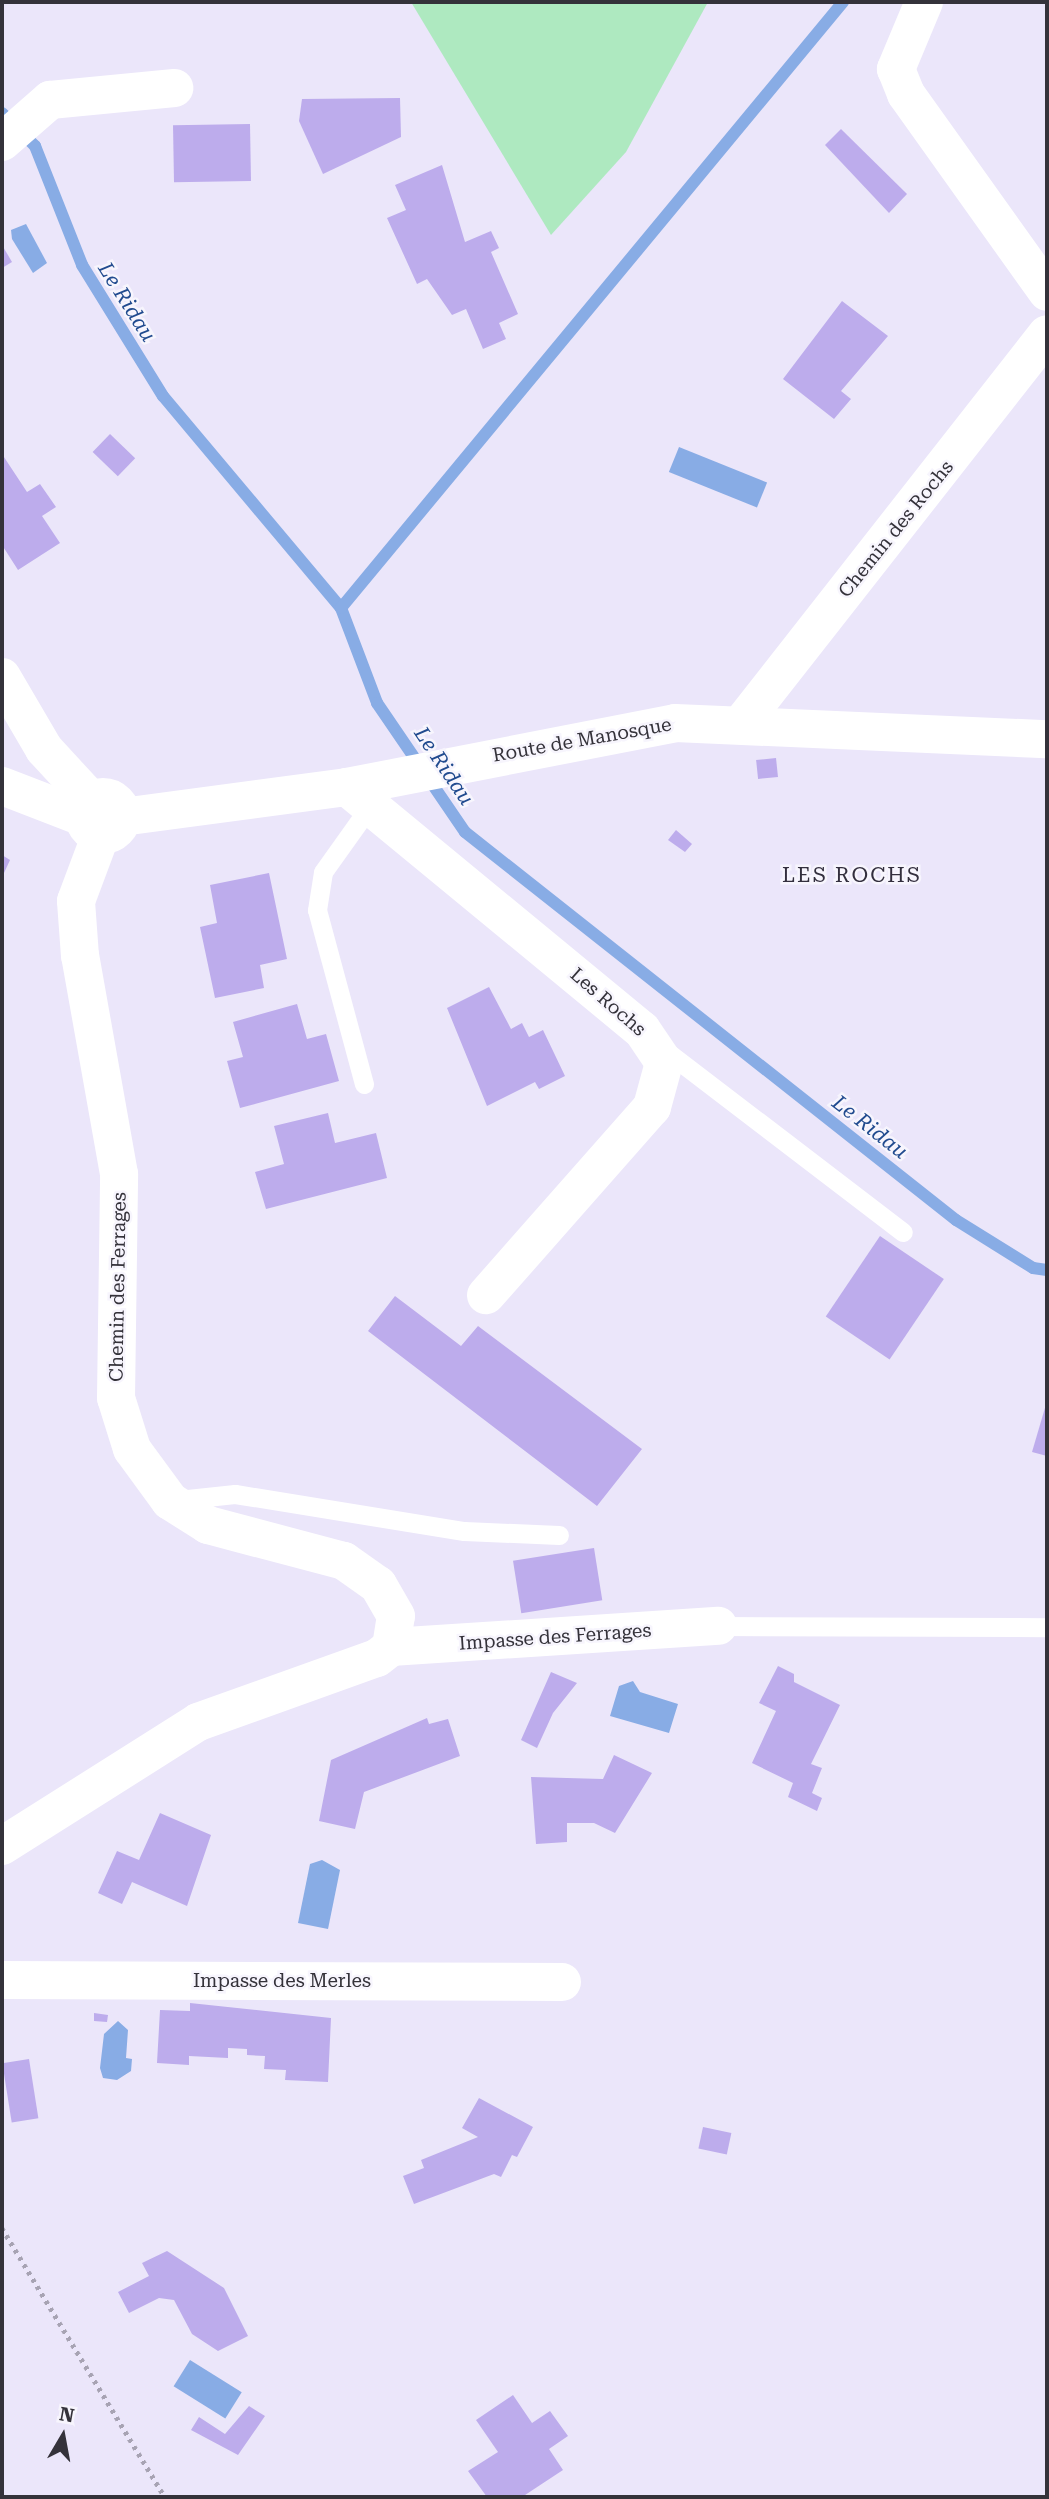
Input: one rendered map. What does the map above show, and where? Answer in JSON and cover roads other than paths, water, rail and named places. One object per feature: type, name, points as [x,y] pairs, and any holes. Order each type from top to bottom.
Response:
[{"type":"street","points":[[924,2],[896,69],[906,94],[1047,292]]},
{"type":"street","points":[[11,132],[50,100],[174,88]]},
{"type":"street","name":"Chemin des Rochs","points":[[742,723],[1047,334]]},
{"type":"street","points":[[2,677],[44,749],[100,818]]},
{"type":"street","name":"Route de Manosque","points":[[100,818],[358,796],[394,776],[675,723],[742,723],[917,737],[1047,739]]},
{"type":"street","points":[[2,786],[100,818]]},
{"type":"street","name":"Les Rochs","points":[[358,796],[656,1043],[665,1074],[652,1107],[486,1295]]},
{"type":"street","name":"Chemin des Ferrages","points":[[100,818],[76,901],[80,956],[120,1174],[116,1398],[132,1449],[170,1501],[208,1525],[344,1561],[391,1602],[391,1647]]},
{"type":"street","name":"Impasse des Ferrages","points":[[391,1647],[718,1626]]},
{"type":"street","points":[[2,1846],[198,1722],[355,1669],[391,1647]]},
{"type":"street","name":"Impasse des Merles","points":[[2,1980],[562,1982]]},
{"type":"lane","points":[[358,796],[323,872],[317,909],[365,1084]]},
{"type":"lane","points":[[656,1043],[903,1232]]},
{"type":"lane","points":[[170,1501],[236,1494],[464,1531],[559,1535]]},
{"type":"lane","points":[[718,1626],[1047,1626]]},
{"type":"water","points":[[26,224],[47,263],[33,273],[12,239],[11,230]]},
{"type":"water","points":[[679,447],[767,483],[757,508],[669,472]]},
{"type":"water","points":[[633,1681],[640,1692],[678,1704],[669,1733],[610,1716],[619,1686]]},
{"type":"water","points":[[322,1860],[340,1870],[328,1929],[298,1923],[310,1864]]},
{"type":"water","points":[[118,2021],[128,2030],[126,2058],[132,2059],[131,2071],[117,2080],[103,2078],[100,2068],[104,2034]]},
{"type":"water","points":[[190,2360],[242,2392],[225,2419],[174,2386]]},
{"type":"waterway","points":[[341,608],[843,2]]},
{"type":"waterway","name":"Le Ridau","points":[[2,113],[35,146],[82,265],[163,396],[341,608],[377,703],[465,832],[956,1220],[1033,1268],[1047,1270]]},
{"type":"district","name":"LES ROCHS","points":[[852,875]]}]
